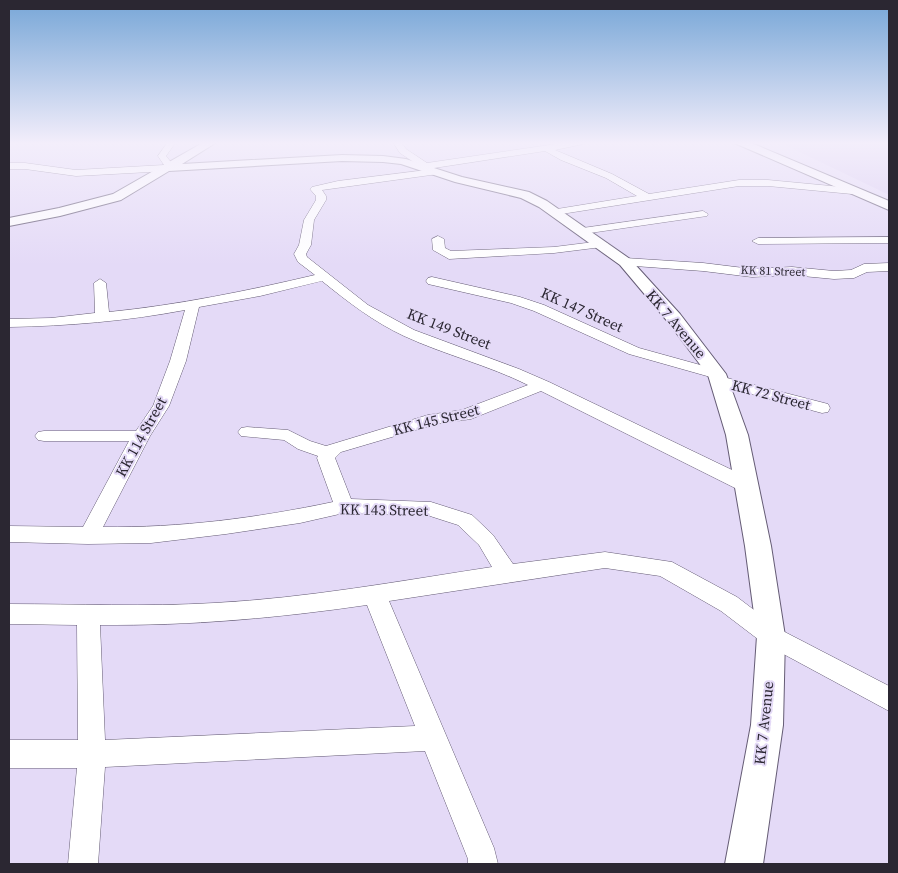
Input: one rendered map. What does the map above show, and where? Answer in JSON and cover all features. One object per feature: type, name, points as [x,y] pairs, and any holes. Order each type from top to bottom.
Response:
[{"type":"main road","points":[[833,183],[889,206]]},
{"type":"street","points":[[9,222],[60,212],[117,197],[142,183]]},
{"type":"street","name":"KK 149 Street","points":[[345,183],[315,189],[321,196],[321,200],[309,220],[305,245],[300,254],[308,265],[363,308],[409,333],[514,372],[543,385],[748,486]]},
{"type":"street","name":"KK 7 Avenue","points":[[481,183],[525,195],[555,212],[602,244],[624,262],[674,318],[718,378],[737,435],[748,486],[771,636],[767,725],[744,864]]},
{"type":"street","points":[[621,183],[648,198]]},
{"type":"street","points":[[555,212],[739,183],[768,183],[852,191]]},
{"type":"street","points":[[582,231],[703,214]]},
{"type":"street","points":[[438,238],[439,250],[449,255],[554,250],[602,244]]},
{"type":"street","points":[[758,241],[889,240]]},
{"type":"street","name":"KK 81 Street","points":[[624,262],[762,273],[792,271],[840,275],[854,274],[864,268],[889,267]]},
{"type":"street","points":[[9,322],[51,322],[139,314],[193,305],[324,277]]},
{"type":"street","name":"KK 147 Street","points":[[432,281],[515,300],[539,308],[634,351],[718,378]]},
{"type":"street","points":[[100,282],[102,316]]},
{"type":"street","name":"KK 114 Street","points":[[88,536],[140,436],[161,406],[178,361],[193,305]]},
{"type":"street","name":"KK 72 Street","points":[[718,378],[822,408]]},
{"type":"street","name":"KK 145 Street","points":[[328,453],[335,448],[434,419],[465,415],[543,385]]},
{"type":"street","points":[[247,432],[288,435],[304,445],[328,453],[326,458],[344,506]]},
{"type":"street","points":[[44,436],[140,436]]},
{"type":"street","name":"KK 143 Street","points":[[9,534],[151,535],[226,527],[300,516],[344,506],[431,509],[465,520],[486,540],[508,573]]},
{"type":"street","points":[[9,614],[88,616],[168,615],[281,607],[605,560],[664,568],[729,604],[771,636],[889,699]]},
{"type":"street","points":[[374,593],[483,858],[483,864]]},
{"type":"street","points":[[83,864],[92,754],[88,616]]},
{"type":"street","points":[[9,754],[92,754],[433,738]]},
{"type":"shaded area","points":[[864,183],[889,183],[889,195]]}]
